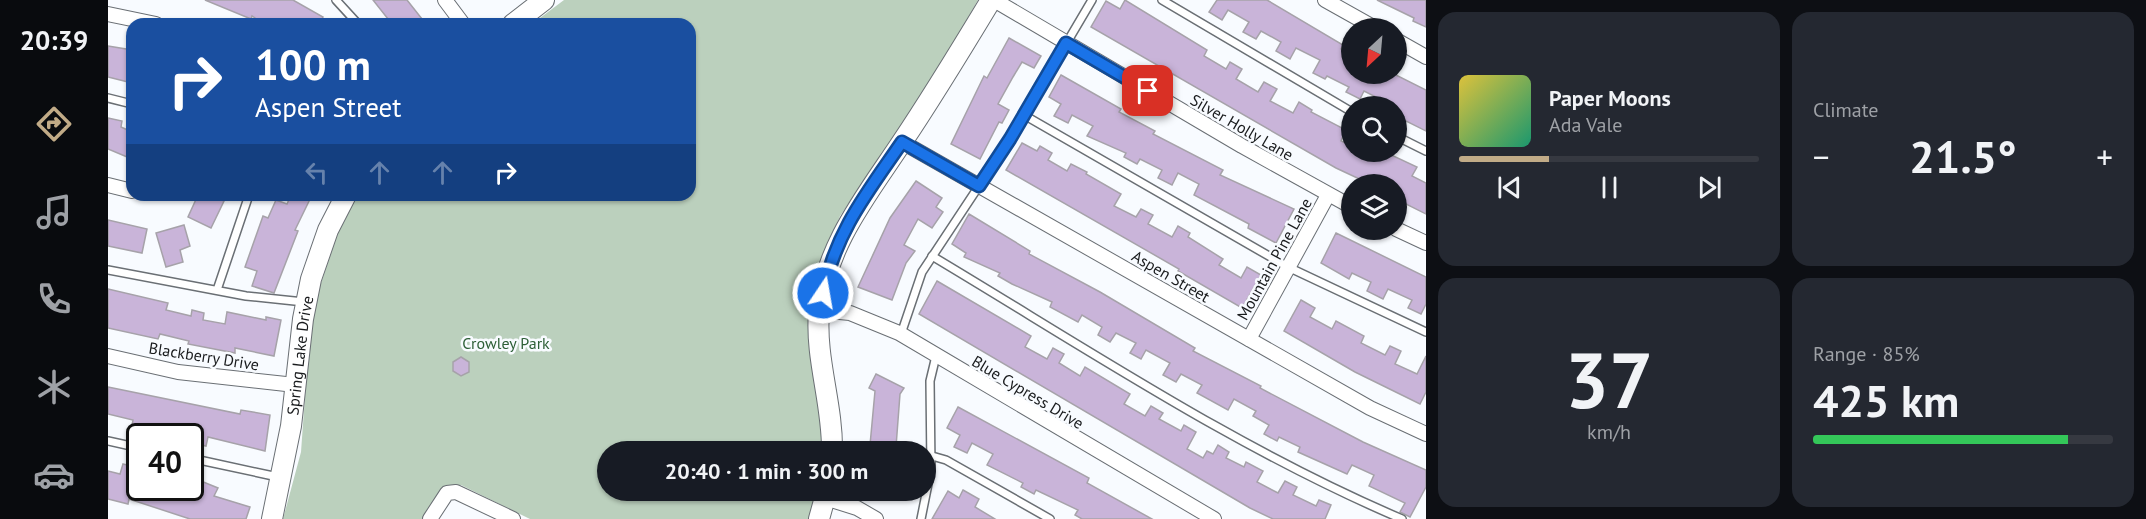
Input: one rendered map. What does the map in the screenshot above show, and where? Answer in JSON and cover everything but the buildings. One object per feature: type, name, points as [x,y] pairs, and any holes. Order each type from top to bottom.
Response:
[{"type":"street","points":[[445,0],[458,18]]},
{"type":"street","points":[[521,18],[544,0]]},
{"type":"street","points":[[832,441],[818,345],[819,310],[830,260],[846,226],[993,0]]},
{"type":"street","name":"Silver Holly Lane","points":[[993,0],[1341,202]]},
{"type":"street","points":[[1325,0],[1357,18]]},
{"type":"street","points":[[108,14],[127,18]]},
{"type":"street","points":[[1407,46],[1426,57]]},
{"type":"street","name":"Aspen Street","points":[[902,142],[1370,408],[1426,434]]},
{"type":"street","points":[[108,185],[126,190]]},
{"type":"street","name":"Mountain Pine Lane","points":[[1248,339],[1328,195]]},
{"type":"street","name":"Spring Lake Drive","points":[[272,519],[291,426],[306,302],[328,230],[342,201]]},
{"type":"street","points":[[1407,234],[1426,243]]},
{"type":"street","name":"Blue Cypress Drive","points":[[819,310],[850,313],[901,334],[1214,519]]},
{"type":"street","name":"Blackberry Drive","points":[[108,356],[178,372],[295,385]]},
{"type":"street","points":[[430,519],[447,493],[456,492],[513,519]]},
{"type":"street","points":[[819,519],[824,501]]},
{"type":"street","points":[[842,501],[876,519]]},
{"type":"lane","points":[[336,0],[352,18]]},
{"type":"lane","points":[[901,334],[918,281],[932,256],[1024,115],[1092,0]]},
{"type":"lane","points":[[1162,0],[1341,106]]},
{"type":"lane","points":[[108,98],[126,102]]},
{"type":"lane","points":[[1024,115],[1288,267],[1426,332]]},
{"type":"lane","points":[[1407,142],[1426,151]]},
{"type":"lane","points":[[217,290],[247,201]]},
{"type":"lane","points":[[932,256],[1223,429],[1310,477],[1401,519]]},
{"type":"lane","points":[[108,270],[217,290],[306,302]]},
{"type":"lane","points":[[932,441],[930,381],[936,356]]},
{"type":"lane","points":[[108,441],[126,445]]},
{"type":"lane","points":[[936,457],[946,460],[1050,519]]},
{"type":"lane","points":[[204,461],[281,477]]},
{"type":"lane","points":[[921,519],[924,501]]},
{"type":"green space","name":"Crowley Park","points":[[564,0],[978,0],[938,71],[840,216],[819,268],[823,441],[597,441],[597,501],[815,501],[810,519],[530,519],[461,485],[435,499],[425,519],[283,519],[301,452],[311,313],[345,211],[352,201],[696,201],[696,18],[540,18]]},
{"type":"route","points":[[823,293],[830,260],[846,226],[902,142],[979,186],[1010,139],[1066,43],[1148,91]]}]
